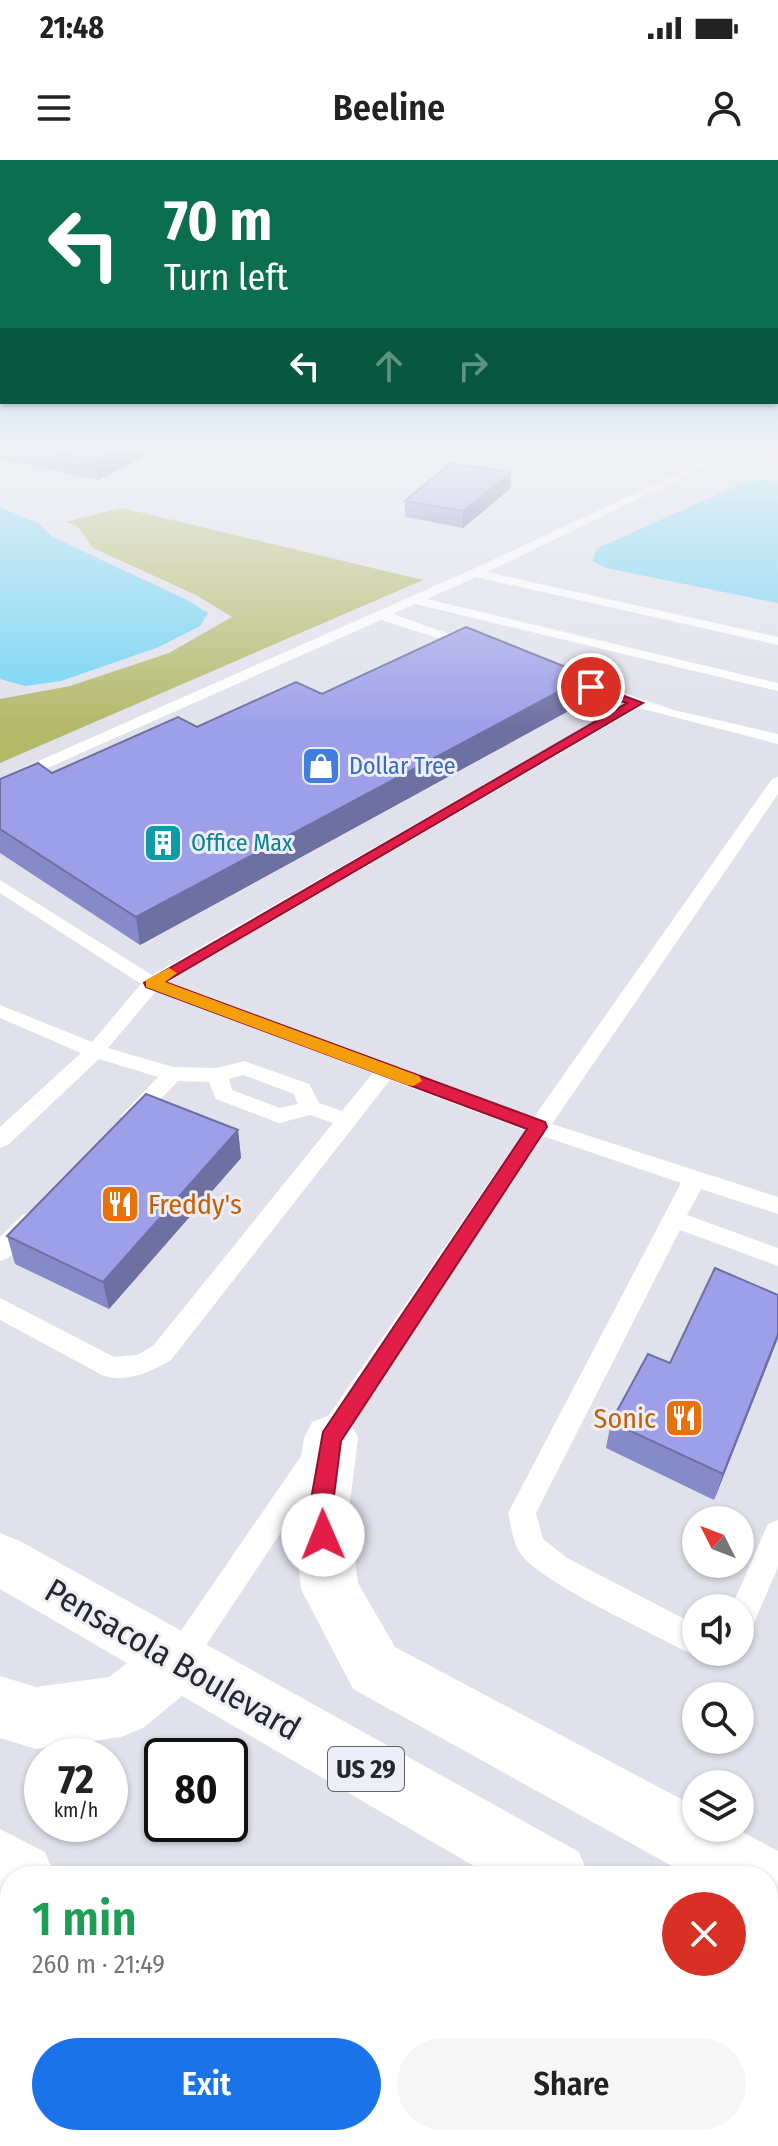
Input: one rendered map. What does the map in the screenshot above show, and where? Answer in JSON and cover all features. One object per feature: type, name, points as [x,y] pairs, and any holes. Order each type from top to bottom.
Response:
[{"type":"main road","points":[[331,1438],[321,1511],[330,1589],[374,1668],[739,1866]]},
{"type":"main road","name":"Pensacola Boulevard","points":[[0,1559],[537,1866]]},
{"type":"main road","points":[[0,1707],[36,1718],[121,1706],[177,1662]]},
{"type":"lane","points":[[0,784],[384,616],[537,543]]},
{"type":"lane","points":[[475,573],[778,641]]},
{"type":"lane","points":[[417,601],[778,687]]},
{"type":"lane","points":[[384,616],[488,649]]},
{"type":"lane","points":[[547,671],[637,703],[778,739]]},
{"type":"lane","points":[[0,1140],[95,1051],[152,983],[637,703]]},
{"type":"lane","points":[[177,1662],[538,1127],[778,782]]},
{"type":"lane","points":[[0,885],[152,983],[538,1127],[778,1206]]},
{"type":"lane","points":[[0,1011],[95,1051],[173,1074],[217,1075],[244,1068],[302,1089],[311,1108]]},
{"type":"lane","points":[[0,1308],[111,1368],[141,1365],[162,1353],[386,1071]]},
{"type":"lane","points":[[119,1129],[173,1074]]},
{"type":"lane","points":[[217,1075],[223,1094],[279,1116],[311,1108],[346,1120]]},
{"type":"lane","points":[[682,1634],[557,1567],[531,1546],[522,1513],[695,1178]]},
{"type":"lane","points":[[0,1252],[43,1207]]},
{"type":"lane","points":[[674,1219],[778,1257]]},
{"type":"lane","points":[[752,1594],[778,1533]]},
{"type":"green space","points":[[89,543],[267,543],[423,580],[0,763],[0,699],[70,686],[169,653],[232,617],[196,595],[93,548]]},
{"type":"water","points":[[0,543],[65,543],[185,599],[208,613],[200,626],[159,647],[61,681],[25,686],[0,679]]},
{"type":"water","points":[[610,543],[778,543],[778,603],[606,568],[593,561],[596,549]]},
{"type":"building","points":[[466,627],[588,676],[136,917],[0,829],[0,779],[38,763],[52,773],[178,717],[197,727],[296,682],[322,694]]},
{"type":"building","points":[[146,1094],[238,1130],[103,1282],[7,1236]]},
{"type":"building","name":"Sonic","points":[[715,1268],[778,1295],[778,1334],[723,1474],[611,1422],[648,1354],[670,1363]]},
{"type":"slow traffic","points":[[169,973],[152,983],[413,1081]]},
{"type":"place","name":"Dollar Tree","points":[[321,766]]},
{"type":"place","name":"Office Max","points":[[163,843]]},
{"type":"place","name":"Freddy's","points":[[120,1204]]},
{"type":"place","name":"Sonic","points":[[684,1418]]},
{"type":"route","points":[[323,1535],[321,1511],[331,1438],[538,1127],[152,983],[637,703],[591,687]]}]
